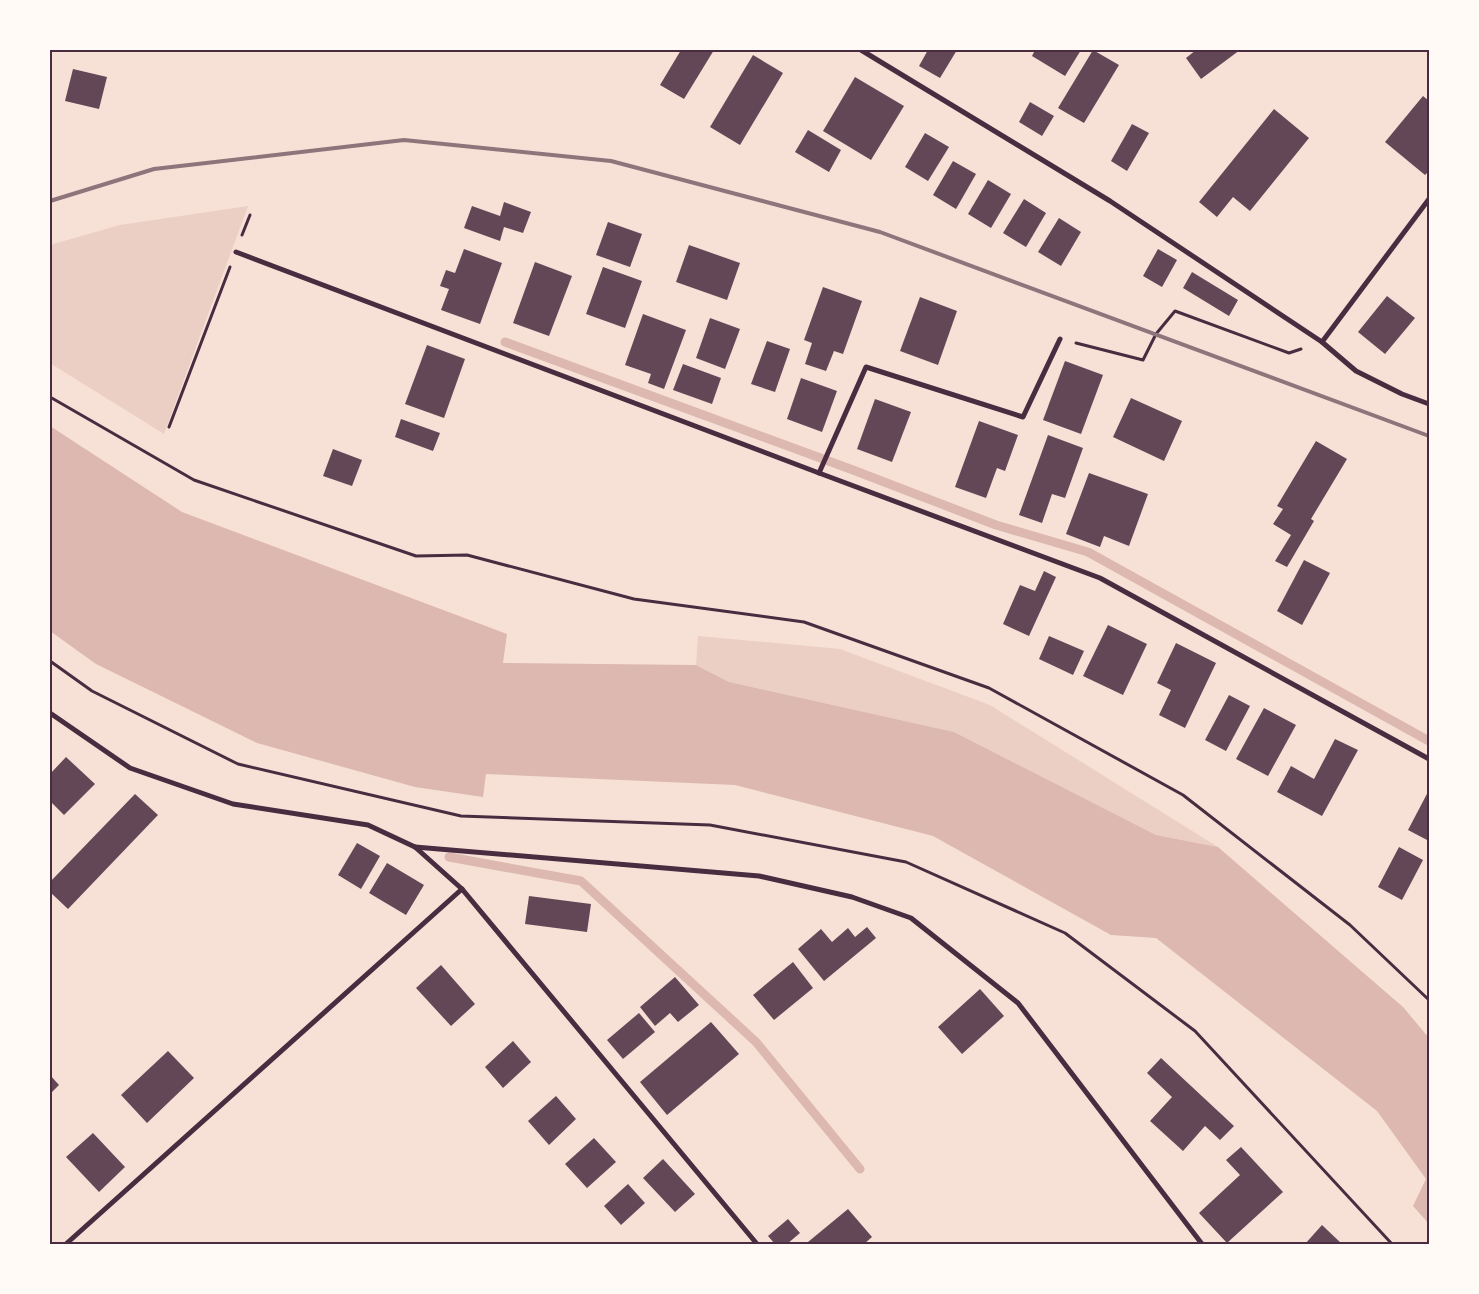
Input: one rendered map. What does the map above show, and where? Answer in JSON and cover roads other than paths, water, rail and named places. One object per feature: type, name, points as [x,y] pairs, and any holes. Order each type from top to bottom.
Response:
[{"type":"street","points":[[861,50],[1110,201],[1322,342],[1356,371],[1402,394],[1429,404]]},
{"type":"street","points":[[1322,342],[1429,199]]},
{"type":"street","points":[[236,252],[1100,578],[1429,759]]},
{"type":"street","points":[[819,473],[866,366],[1023,417],[1060,339]]},
{"type":"street","points":[[50,713],[130,768],[233,804],[368,825],[415,847],[462,889],[757,1244]]},
{"type":"street","points":[[415,847],[759,876],[852,897],[911,918],[1018,1003],[1202,1244]]},
{"type":"street","points":[[66,1244],[462,889]]},
{"type":"waterway","points":[[505,342],[853,470],[996,525],[1088,552],[1429,741]]},
{"type":"waterway","points":[[449,857],[581,881],[756,1042],[860,1169]]},
{"type":"railway","points":[[50,201],[154,169],[404,140],[611,161],[880,232],[1429,436]]}]
